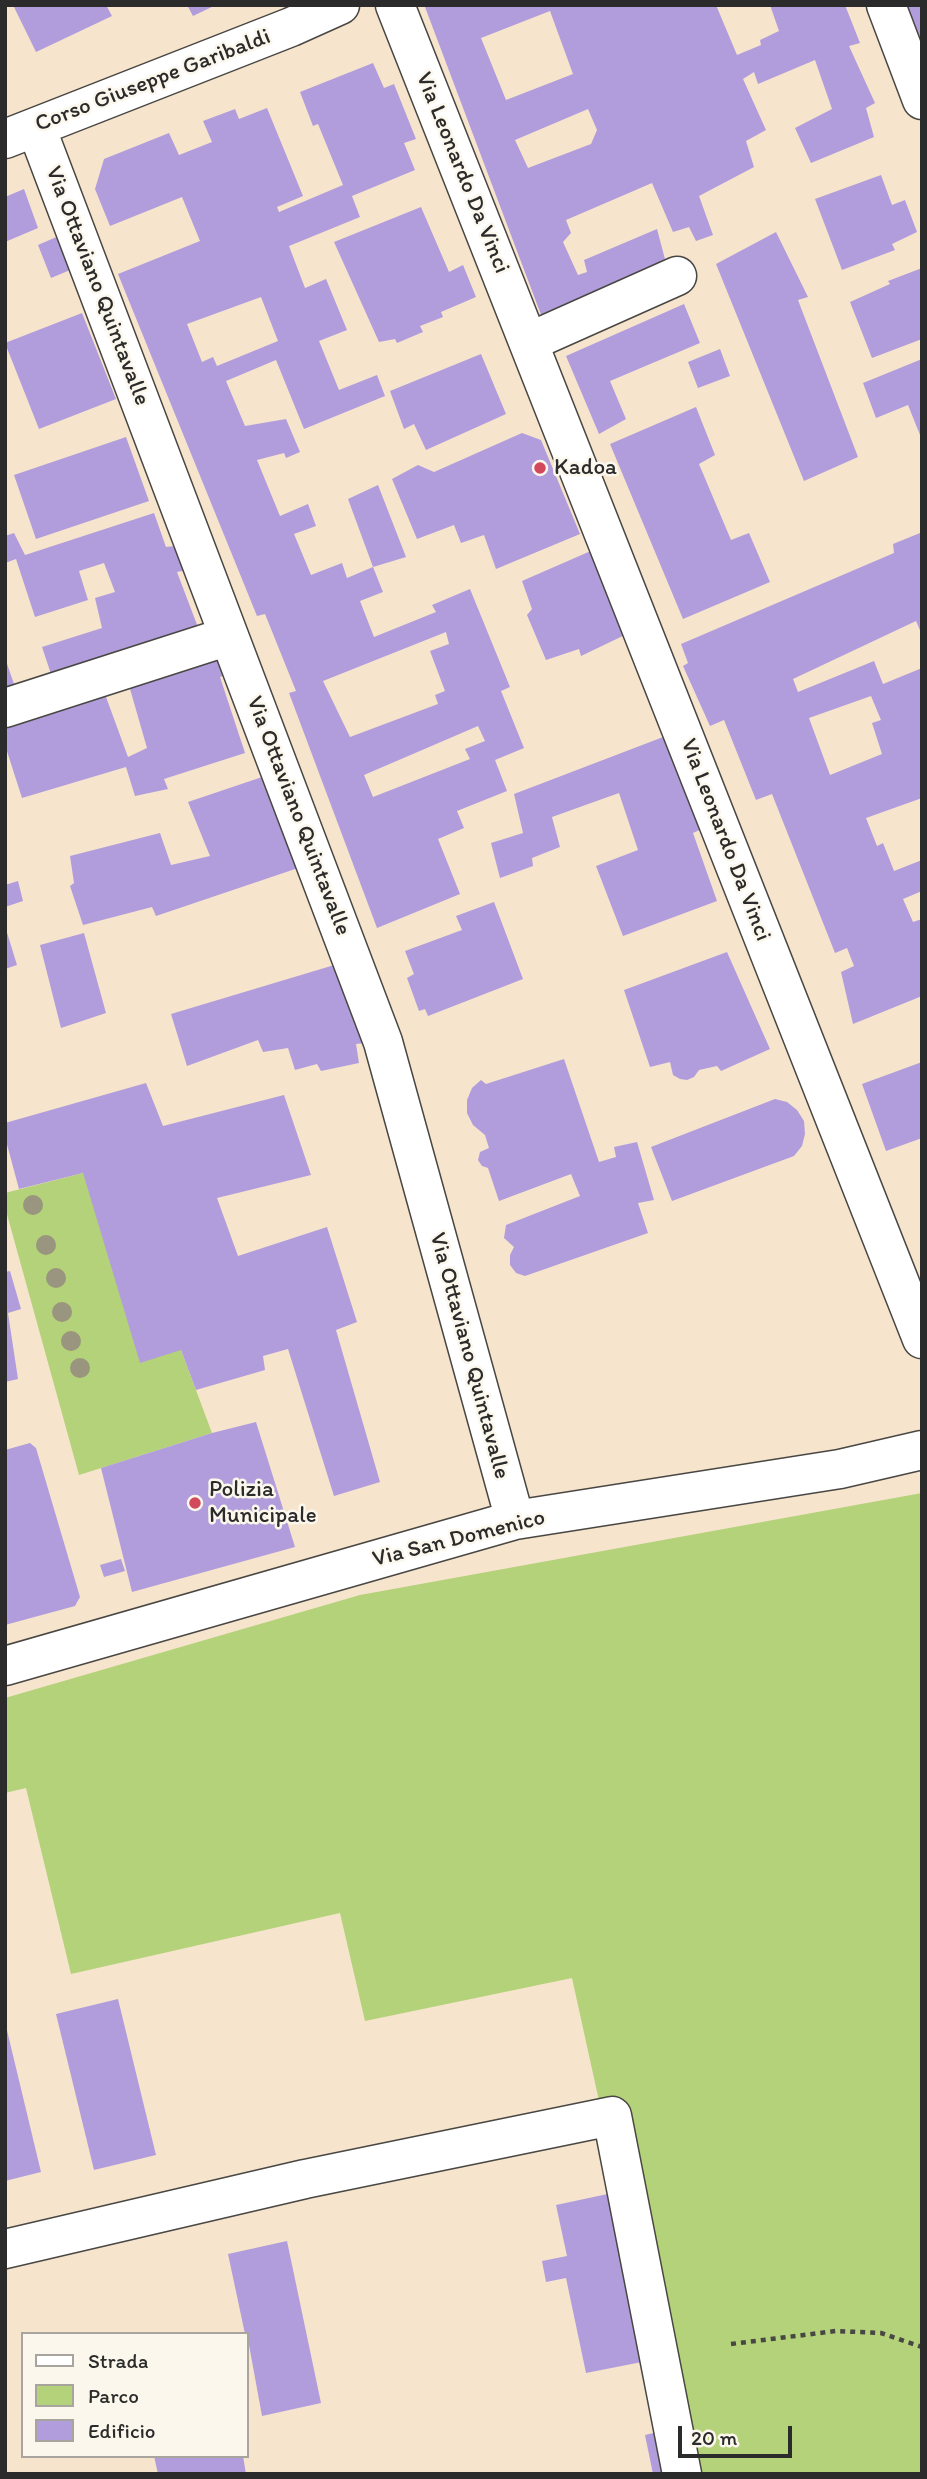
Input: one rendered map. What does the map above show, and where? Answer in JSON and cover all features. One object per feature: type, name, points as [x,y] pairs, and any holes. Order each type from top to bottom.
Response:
[{"type":"street","name":"Corso Giuseppe Garibaldi","points":[[21,133],[291,27],[340,5]]},
{"type":"street","points":[[886,5],[922,100]]},
{"type":"street","name":"Via Leonardo Da Vinci","points":[[396,6],[922,1339]]},
{"type":"street","name":"Via Ottaviano Quintavalle","points":[[21,133],[229,636],[383,1042],[511,1507]]},
{"type":"street","points":[[529,342],[677,276]]},
{"type":"street","points":[[5,708],[229,636]]},
{"type":"street","name":"Via San Domenico","points":[[5,1666],[511,1507],[841,1469],[922,1450]]},
{"type":"street","points":[[5,2249],[305,2179],[612,2116],[682,2474]]},
{"type":"path","points":[[731,2344],[836,2331],[881,2333],[922,2347]]},
{"type":"green space","points":[[83,1173],[181,1350],[212,1433],[79,1475],[5,1207],[5,1193]]},
{"type":"green space","points":[[922,1493],[922,2474],[681,2474],[572,1978],[365,2021],[340,1913],[71,1974],[26,1788],[5,1793],[5,1698],[360,1595]]},
{"type":"building","points":[[13,5],[106,5],[112,16],[36,52]]},
{"type":"building","points":[[187,5],[216,5],[193,16]]},
{"type":"building","points":[[716,5],[737,55],[761,45],[760,40],[779,31],[770,5],[845,5],[860,43],[849,46],[875,103],[866,108],[874,137],[811,163],[795,128],[832,109],[815,60],[758,84],[754,72],[743,79],[766,130],[746,141],[754,167],[699,196],[713,235],[696,241],[689,227],[673,232],[652,183],[566,220],[571,233],[563,242],[578,275],[587,272],[584,260],[657,229],[666,263],[543,320],[425,7]],"holes":[[[550,11],[573,74],[506,100],[481,38]],[[588,109],[597,130],[591,144],[528,168],[515,140]]]},
{"type":"building","points":[[903,5],[922,5],[922,54]]},
{"type":"building","points":[[373,63],[384,88],[394,84],[416,139],[404,143],[415,170],[352,196],[360,217],[289,246],[305,288],[326,279],[347,330],[319,341],[339,390],[377,375],[385,396],[304,429],[276,360],[226,381],[245,426],[286,419],[300,452],[286,458],[284,453],[257,460],[280,516],[308,504],[316,526],[294,534],[311,575],[342,563],[347,578],[373,567],[383,592],[360,601],[374,637],[436,612],[432,605],[470,589],[510,687],[501,691],[524,748],[495,760],[507,791],[457,811],[464,828],[438,839],[460,894],[377,928],[289,693],[296,691],[265,614],[257,616],[118,274],[200,241],[182,197],[110,226],[95,189],[104,159],[169,133],[179,155],[212,142],[203,121],[235,109],[239,119],[267,108],[303,196],[277,207],[279,212],[343,185],[318,124],[313,126],[300,92]],"holes":[[[261,297],[278,341],[217,366],[213,357],[202,362],[187,324]],[[446,632],[449,644],[430,651],[445,691],[435,695],[438,704],[350,737],[323,681]],[[478,726],[485,741],[465,749],[470,759],[373,797],[364,775]]]},
{"type":"building","points":[[881,175],[892,205],[905,200],[917,232],[892,244],[895,250],[842,270],[815,199]]},
{"type":"building","points":[[24,189],[38,228],[5,242],[5,197]]},
{"type":"building","points":[[421,207],[449,272],[463,265],[476,297],[441,312],[443,317],[420,326],[423,332],[397,343],[395,339],[379,342],[334,242]]},
{"type":"building","points":[[776,232],[808,297],[798,300],[858,457],[804,481],[716,264]]},
{"type":"building","points":[[61,235],[75,268],[51,278],[38,245]]},
{"type":"building","points":[[922,268],[922,339],[872,358],[850,302],[890,284],[888,281]]},
{"type":"building","points":[[684,304],[700,343],[610,381],[626,419],[599,434],[566,356]]},
{"type":"building","points":[[82,313],[116,399],[39,429],[5,343]]},
{"type":"building","points":[[720,349],[730,376],[698,388],[688,362]]},
{"type":"building","points":[[481,354],[506,414],[426,450],[414,424],[404,429],[390,391]]},
{"type":"building","points":[[922,359],[922,440],[908,405],[876,418],[863,383]]},
{"type":"building","points":[[696,407],[715,455],[699,464],[731,540],[749,533],[770,582],[683,619],[610,444]]},
{"type":"building","points":[[522,433],[541,440],[580,534],[496,569],[484,535],[461,543],[454,525],[417,539],[392,479],[418,465],[434,472]]},
{"type":"building","points":[[126,437],[149,501],[36,539],[14,475]]},
{"type":"building","points":[[378,485],[406,557],[373,567],[348,499]]},
{"type":"building","points":[[154,513],[166,547],[184,545],[196,568],[177,572],[199,630],[52,677],[42,647],[102,628],[95,598],[115,592],[104,563],[79,571],[88,600],[35,617],[16,559],[5,563],[5,536],[14,533],[25,555]]},
{"type":"building","points":[[920,533],[922,635],[916,621],[793,679],[798,692],[874,661],[883,684],[922,668],[922,798],[866,818],[877,846],[883,843],[894,871],[922,860],[922,891],[903,899],[913,922],[922,919],[922,996],[853,1024],[841,972],[854,966],[847,948],[835,953],[772,794],[756,800],[724,720],[710,726],[683,666],[688,663],[681,644],[894,553],[893,544]],"holes":[[[871,696],[881,720],[872,723],[882,754],[830,775],[809,718]]]},
{"type":"building","points":[[593,550],[629,633],[581,656],[579,649],[546,660],[527,615],[532,609],[522,581]]},
{"type":"building","points":[[232,651],[237,670],[220,677],[245,753],[164,779],[168,789],[135,796],[126,767],[22,798],[5,745],[5,716],[102,686],[128,757],[147,748],[128,682]]},
{"type":"building","points":[[5,658],[14,684],[5,687]]},
{"type":"building","points":[[671,734],[706,827],[693,833],[717,901],[623,936],[596,866],[638,850],[619,793],[552,817],[560,847],[532,858],[533,866],[500,878],[491,843],[523,833],[514,794]]},
{"type":"building","points":[[274,773],[307,865],[156,916],[152,907],[83,925],[70,886],[74,883],[70,856],[160,833],[171,865],[210,856],[188,802]]},
{"type":"building","points":[[18,881],[23,901],[5,907],[5,885]]},
{"type":"building","points":[[494,902],[523,979],[428,1016],[425,1009],[419,1011],[407,978],[414,974],[405,951],[462,930],[456,916]]},
{"type":"building","points":[[5,926],[17,965],[5,969]]},
{"type":"building","points":[[84,933],[106,1013],[61,1028],[40,945]]},
{"type":"building","points":[[727,952],[770,1049],[721,1071],[717,1066],[699,1070],[694,1077],[687,1080],[673,1075],[670,1062],[650,1067],[624,990]]},
{"type":"building","points":[[341,963],[365,1043],[356,1044],[359,1063],[321,1071],[317,1064],[295,1070],[288,1048],[263,1052],[258,1040],[187,1066],[171,1014]]},
{"type":"building","points":[[564,1059],[599,1162],[616,1157],[614,1147],[637,1142],[654,1200],[638,1203],[648,1233],[525,1276],[516,1273],[510,1265],[510,1255],[514,1247],[504,1238],[506,1225],[580,1196],[571,1174],[499,1201],[488,1168],[482,1166],[478,1160],[480,1152],[489,1148],[485,1135],[473,1125],[467,1113],[467,1100],[472,1088],[481,1080],[486,1084]]},
{"type":"building","points":[[922,1062],[922,1138],[886,1151],[862,1084]]},
{"type":"building","points":[[146,1083],[163,1126],[284,1095],[311,1175],[217,1198],[238,1256],[327,1227],[357,1322],[336,1330],[380,1482],[334,1496],[288,1349],[263,1356],[265,1370],[196,1390],[181,1350],[140,1363],[83,1173],[19,1189],[5,1137],[5,1123]]},
{"type":"building","points":[[775,1099],[787,1102],[797,1110],[804,1121],[802,1146],[794,1156],[672,1201],[651,1147]]},
{"type":"building","points":[[10,1271],[21,1309],[8,1313],[18,1379],[5,1382],[5,1272]]},
{"type":"building","name":"Polizia Municipale","points":[[256,1422],[295,1547],[132,1592],[101,1468]]},
{"type":"building","points":[[30,1443],[36,1448],[80,1597],[75,1606],[5,1625],[5,1450]]},
{"type":"building","points":[[121,1559],[125,1571],[104,1577],[100,1565]]},
{"type":"building","points":[[118,1999],[156,2155],[94,2170],[56,2014]]},
{"type":"building","points":[[5,2022],[41,2172],[5,2181]]},
{"type":"building","points":[[617,2192],[652,2360],[586,2373],[566,2278],[546,2282],[542,2261],[567,2256],[556,2205]]},
{"type":"building","points":[[287,2241],[321,2403],[262,2416],[248,2332],[245,2332],[228,2254]]},
{"type":"building","points":[[662,2431],[671,2474],[653,2474],[645,2435]]},
{"type":"building","points":[[154,2458],[243,2458],[246,2474],[158,2474]]},
{"type":"place","name":"Kadoa","points":[[540,468]]},
{"type":"place","name":"Polizia Municipale","points":[[195,1503]]}]
